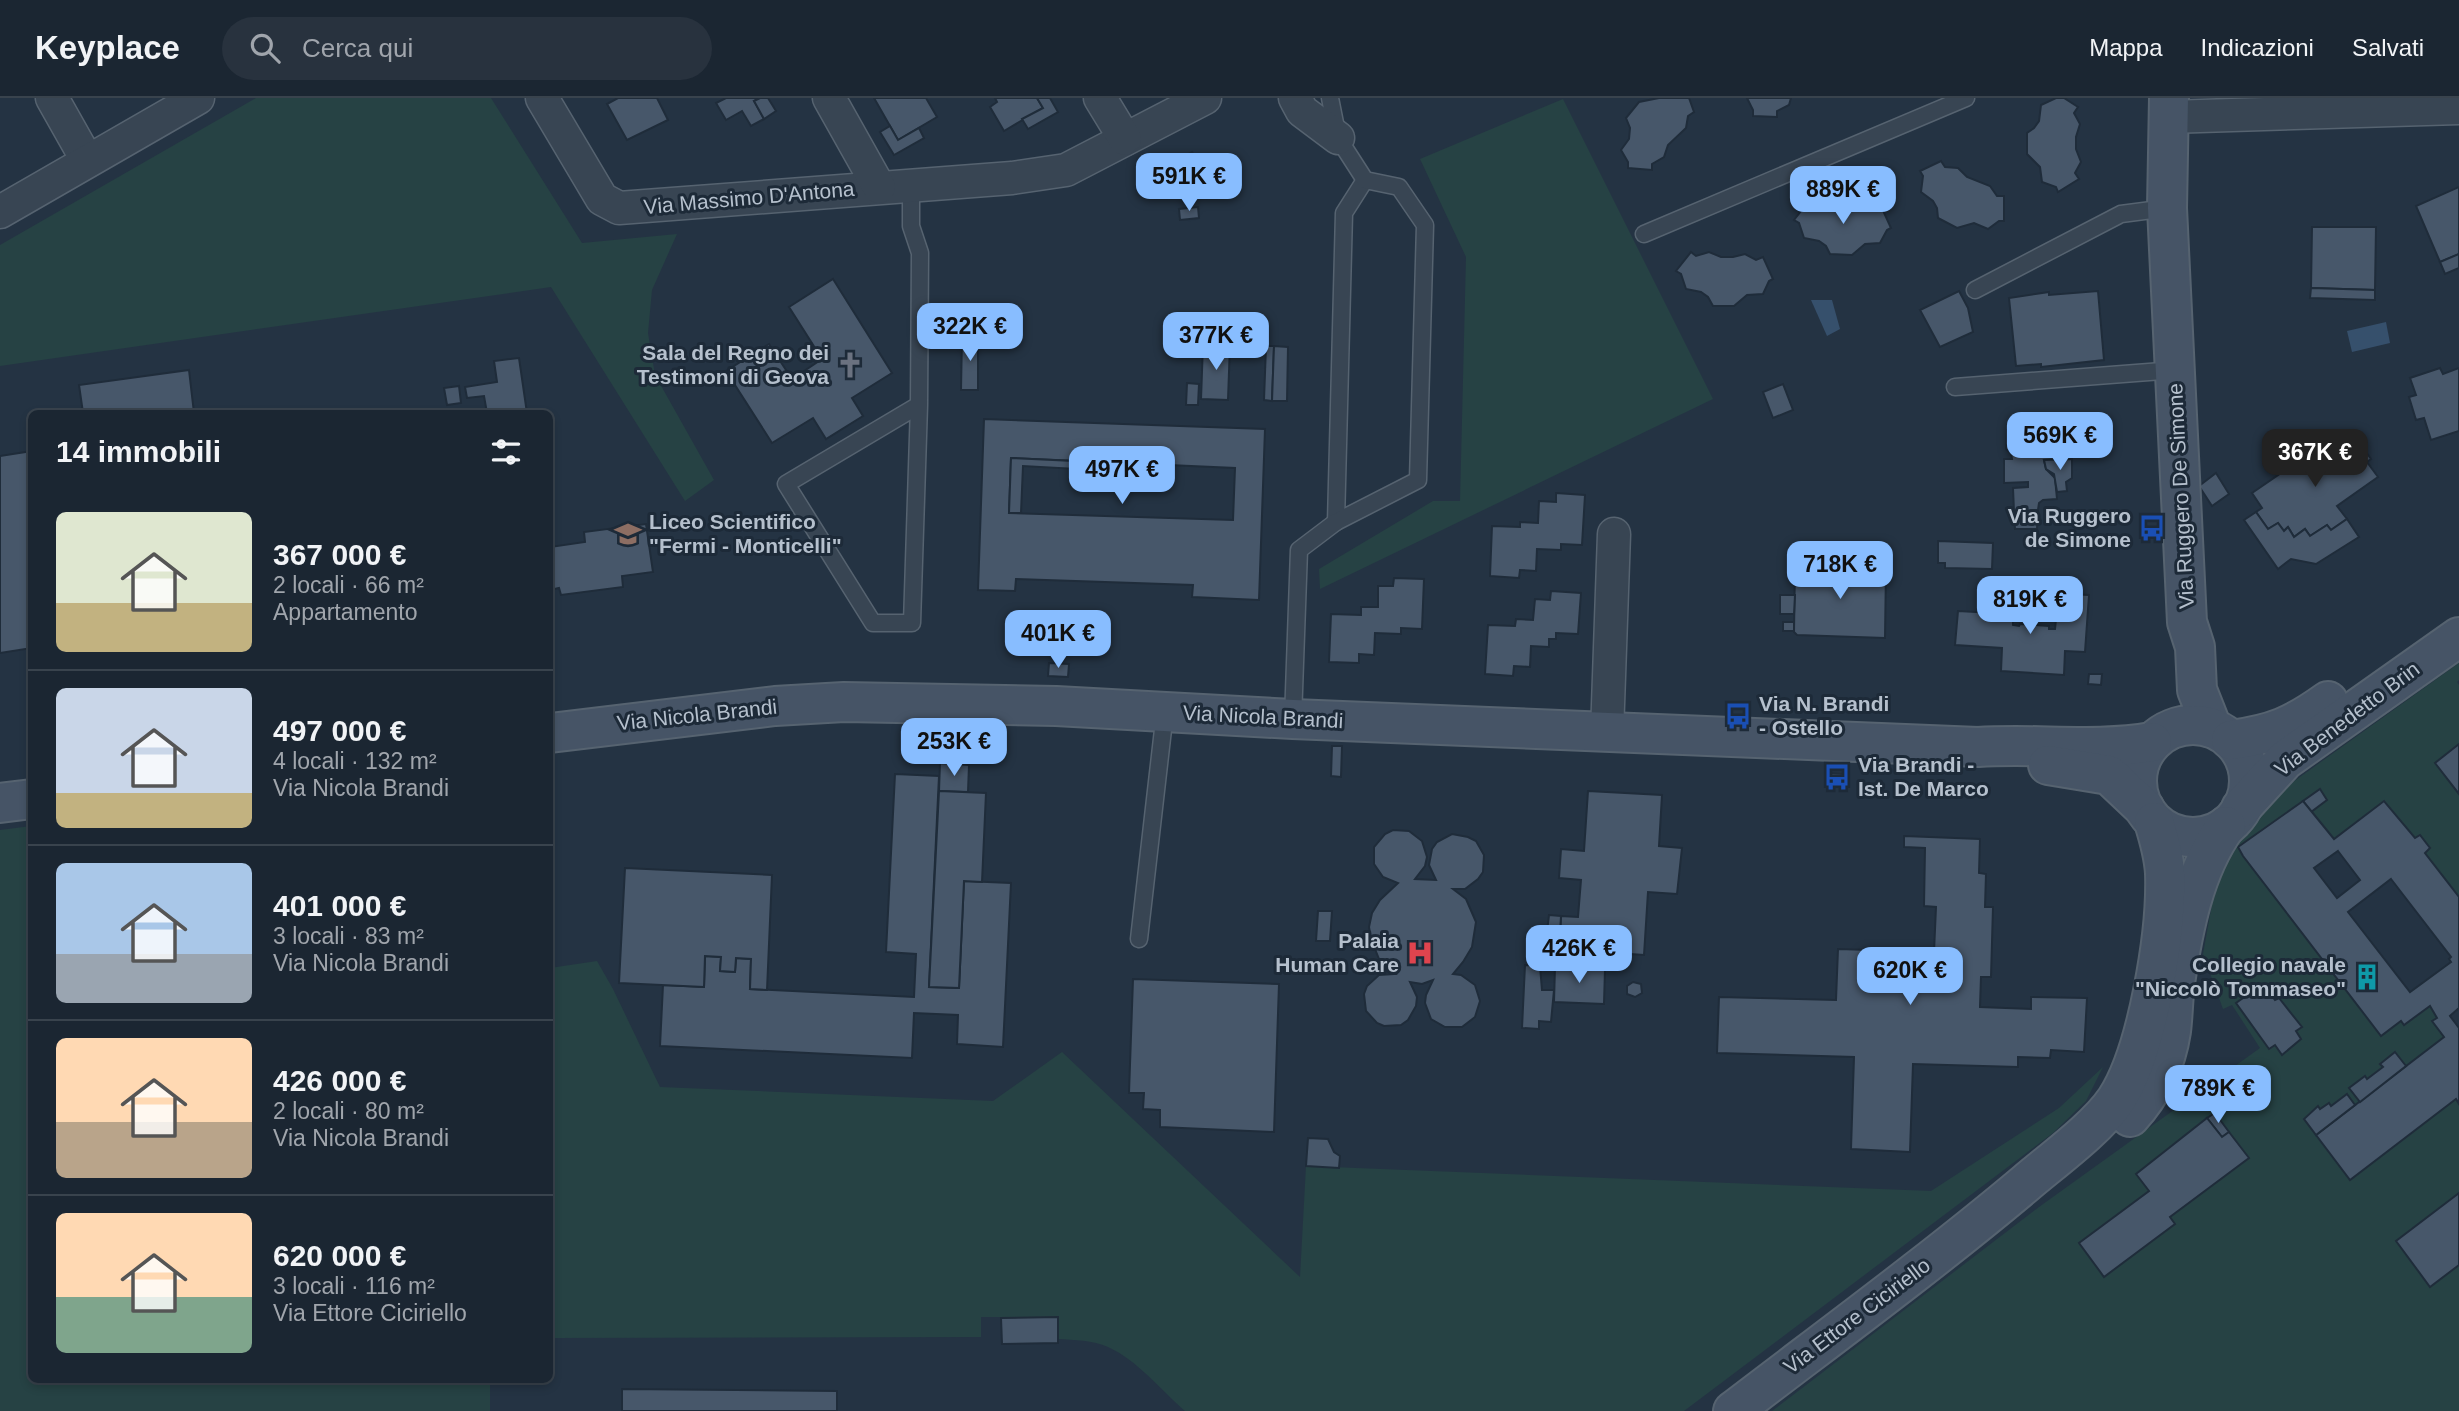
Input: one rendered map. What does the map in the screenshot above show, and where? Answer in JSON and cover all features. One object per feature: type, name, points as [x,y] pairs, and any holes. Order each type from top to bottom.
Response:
[{"type":"street","points":[[52,98],[87,160]]},
{"type":"street","points":[[0,212],[198,98]]},
{"type":"street","name":"Via Massimo D'Antona","points":[[542,98],[602,199],[619,208],[1012,178],[1066,170],[1205,98]]},
{"type":"street","name":"Via Massimo D'Antona","points":[[829,98],[879,187]]},
{"type":"street","points":[[1100,98],[1125,139]]},
{"type":"street","points":[[1295,98],[1302,111],[1338,138]]},
{"type":"street","name":"Via Ruggero De Simone","points":[[2221,734],[2197,690],[2195,647],[2187,622],[2167,208],[2169,108],[2459,108]]},
{"type":"street","points":[[1607,733],[1614,534]]},
{"type":"street","name":"Via Benedetto Brin","points":[[2221,734],[2266,735],[2300,721],[2459,609]]},
{"type":"street","name":"Via Ruggero De Simone","points":[[2159,736],[2177,689],[2176,648],[2187,622]]},
{"type":"street","name":"Via Benedetto Brin","points":[[2234,817],[2285,760],[2459,637]]},
{"type":"street","name":"Via Nicola Brandi","points":[[553,733],[775,706],[844,702],[1056,706],[1607,733],[1978,747],[2123,747],[2159,736]]},
{"type":"street","points":[[2189,724],[2221,734],[2241,752],[2247,765],[2247,794],[2234,817],[2212,833],[2182,835],[2167,830],[2149,816],[2138,792],[2137,774],[2142,757],[2159,736],[2189,724]]},
{"type":"street","name":"Via Nicola Brandi","points":[[1978,747],[2017,760],[2109,775],[2149,816]]},
{"type":"street","points":[[0,803],[28,800]]},
{"type":"street","name":"Via Ettore Ciciriello","points":[[1733,1411],[1980,1221],[2095,1123],[2115,1101],[2131,1071],[2143,1033],[2154,982],[2164,910],[2165,872],[2149,816]]},
{"type":"street","name":"Via Ettore Ciciriello","points":[[1980,1221],[2012,1208],[2072,1171],[2114,1136],[2147,1098],[2161,1069],[2171,1033],[2175,984],[2194,892],[2212,849],[2234,817]]},
{"type":"lane","points":[[1293,719],[1299,550],[1336,522],[1418,480],[1424,225],[1399,187],[1365,180],[1338,138],[1330,98]]},
{"type":"lane","points":[[1644,234],[1966,98]]},
{"type":"lane","points":[[1336,522],[1345,213],[1365,180]]},
{"type":"lane","points":[[911,185],[911,226],[920,253],[919,405],[912,623],[873,623],[786,484],[919,405]]},
{"type":"lane","points":[[1975,290],[2121,214],[2167,208]]},
{"type":"lane","name":"Via Ruggero De Simone","points":[[1955,387],[2175,370]]},
{"type":"lane","points":[[1139,939],[1166,712]]},
{"type":"green space","points":[[256,98],[491,98],[582,243],[677,234],[652,290],[648,333],[655,375],[714,480],[685,501],[551,287],[0,366],[0,245]]},
{"type":"green space","points":[[1563,99],[1713,399],[1320,589],[1319,569],[1433,501],[1460,501],[1466,257],[1420,159]]},
{"type":"green space","points":[[2459,663],[2459,744],[2435,763],[2459,794],[2459,897],[2425,853],[2430,848],[2421,835],[2415,838],[2334,839],[2303,801],[2239,847],[2381,1036],[2401,1021],[2404,1025],[2430,1006],[2437,1018],[2432,1022],[2444,1037],[2316,1135],[2350,1180],[2456,1099],[2459,1104],[2459,1411],[1772,1411],[2039,1207],[2260,1048],[2232,1005],[2223,1009],[2203,954],[2220,860],[2279,792]],"holes":[[[2263,984],[2275,1000],[2282,1055],[2275,1045],[2269,1049],[2237,1003]],[[2207,1119],[2229,1132],[2248,1158],[2170,1217],[2174,1224],[2080,1243],[2149,1191],[2136,1174]]]},
{"type":"green space","points":[[28,826],[28,1383],[490,1383],[490,1411],[0,1411],[0,830]]},
{"type":"green space","points":[[597,961],[660,1087],[993,1101],[1062,1052],[1300,1277],[1306,1166],[1931,1191],[2059,1108],[2103,1067],[2086,1101],[2053,1133],[1684,1411],[1185,1411],[1139,1367],[1119,1353],[1096,1343],[1058,1339],[1057,1317],[981,1317],[981,1337],[553,1338],[553,968]]},
{"type":"water","points":[[1811,300],[1832,300],[1840,329],[1827,336]]},
{"type":"water","points":[[2386,322],[2390,343],[2352,352],[2347,331]]},
{"type":"building","points":[[618,98],[657,98],[668,120],[627,140],[607,104]]},
{"type":"building","points":[[726,98],[760,98],[754,101],[764,119],[751,126],[742,111],[726,120],[716,103]]},
{"type":"building","points":[[768,98],[776,111],[764,119],[754,101]]},
{"type":"building","points":[[874,98],[926,98],[937,117],[898,140]]},
{"type":"building","points":[[995,98],[1037,98],[1043,108],[1004,131],[990,107],[997,102]]},
{"type":"building","points":[[1037,98],[1050,98],[1058,112],[1028,129],[1022,119],[1043,108]]},
{"type":"building","points":[[1659,98],[1689,98],[1694,112],[1688,116],[1686,128],[1668,145],[1664,157],[1652,164],[1652,170],[1628,168],[1628,162],[1621,150],[1629,139],[1630,128],[1626,118],[1639,102]]},
{"type":"building","points":[[1747,98],[1791,98],[1789,105],[1777,111],[1777,117],[1753,116]]},
{"type":"building","points":[[2056,98],[2064,98],[2078,107],[2074,113],[2080,124],[2076,149],[2081,162],[2075,173],[2079,179],[2058,192],[2056,187],[2042,182],[2040,167],[2027,154],[2027,133],[2039,121],[2041,105]]},
{"type":"building","points":[[890,126],[898,140],[919,128],[924,138],[894,155],[880,132]]},
{"type":"building","points":[[1192,152],[1198,161],[1176,174],[1170,165]]},
{"type":"building","points":[[1941,161],[1945,167],[1958,168],[1967,177],[1990,186],[1997,196],[2004,196],[2004,221],[1999,221],[1988,229],[1974,223],[1957,228],[1938,218],[1933,201],[1921,192],[1923,176],[1920,171]]},
{"type":"building","points":[[2459,187],[2459,254],[2440,262],[2416,206]]},
{"type":"building","points":[[1826,200],[1839,206],[1863,203],[1874,209],[1881,206],[1891,228],[1880,243],[1865,244],[1852,255],[1830,254],[1826,246],[1819,241],[1804,238],[1799,223],[1794,220],[1809,201],[1814,205]]},
{"type":"building","points":[[1198,207],[1199,218],[1180,220],[1179,209]]},
{"type":"building","points":[[2312,227],[2376,227],[2375,290],[2311,288]]},
{"type":"building","points":[[1691,252],[1696,256],[1709,252],[1721,257],[1745,254],[1756,260],[1763,257],[1773,279],[1769,281],[1763,294],[1747,295],[1734,306],[1713,306],[1701,292],[1686,289],[1681,274],[1676,271]]},
{"type":"building","points":[[2459,254],[2459,268],[2445,274],[2440,262]]},
{"type":"building","name":"Sala del Regno dei Testimoni di Geova","points":[[833,279],[892,373],[852,398],[863,416],[826,439],[813,418],[772,443],[726,371],[769,344],[792,379],[822,359],[789,307]]},
{"type":"building","points":[[2311,288],[2375,290],[2375,300],[2310,298]]},
{"type":"building","points":[[1959,291],[1968,308],[1973,332],[1940,347],[1920,310]]},
{"type":"building","points":[[2098,291],[2104,360],[2041,367],[2041,364],[2016,366],[2009,298],[2049,292],[2049,295]]},
{"type":"building","points":[[962,335],[978,335],[978,390],[961,390]]},
{"type":"building","points":[[1203,344],[1230,344],[1228,400],[1201,399]]},
{"type":"building","points":[[1266,346],[1274,346],[1272,401],[1264,400]]},
{"type":"building","points":[[1274,346],[1288,347],[1287,401],[1272,401]]},
{"type":"building","points":[[519,358],[527,410],[486,410],[484,396],[467,398],[465,387],[497,382],[494,361]]},
{"type":"building","points":[[2440,368],[2443,374],[2459,368],[2459,431],[2431,440],[2424,418],[2416,420],[2409,397],[2416,395],[2410,378]]},
{"type":"building","points":[[189,370],[194,410],[83,410],[79,385]]},
{"type":"building","points":[[1187,383],[1199,384],[1198,405],[1186,405]]},
{"type":"building","points":[[1783,384],[1793,410],[1773,418],[1763,392]]},
{"type":"building","points":[[459,386],[461,403],[447,405],[444,388]]},
{"type":"building","points":[[984,419],[1265,429],[1259,600],[1192,597],[1193,585],[1016,579],[1015,591],[978,590]],"holes":[[[1011,458],[1235,468],[1233,520],[1009,513]]]},
{"type":"building","points":[[2026,425],[2031,429],[2053,428],[2054,452],[2061,459],[2044,460],[2046,469],[2055,478],[2057,499],[2043,500],[2039,503],[2038,510],[2014,512],[2013,488],[2028,487],[2028,482],[2004,483],[2004,459],[2012,459],[2011,453],[2006,449],[2007,430],[2025,430]]},
{"type":"building","points":[[2354,435],[2371,459],[2367,462],[2378,477],[2337,506],[2347,519],[2331,530],[2327,525],[2310,536],[2305,529],[2294,537],[2288,527],[2284,531],[2278,523],[2268,529],[2256,512],[2262,508],[2252,493],[2300,460],[2297,456],[2314,444],[2325,460]]},
{"type":"building","points":[[28,452],[28,649],[0,653],[0,456]]},
{"type":"building","points":[[1011,458],[1095,462],[1095,470],[1023,466],[1021,513],[1009,513]]},
{"type":"building","points":[[2072,459],[2072,478],[2066,482],[2067,491],[2057,492],[2054,474],[2046,469],[2044,460]]},
{"type":"building","points":[[2216,473],[2229,494],[2212,506],[2199,486]]},
{"type":"building","points":[[1556,493],[1585,495],[1582,545],[1561,544],[1561,550],[1537,549],[1536,571],[1520,570],[1519,578],[1490,576],[1492,526],[1520,527],[1520,522],[1538,523],[1539,501],[1556,502]]},
{"type":"building","points":[[2038,510],[2037,529],[2015,529],[2014,512]]},
{"type":"building","points":[[2256,512],[2268,529],[2278,523],[2284,531],[2288,527],[2294,537],[2305,529],[2310,536],[2327,525],[2331,530],[2347,519],[2359,537],[2316,564],[2291,559],[2278,569],[2244,520]]},
{"type":"building","points":[[646,524],[653,572],[622,576],[623,587],[561,595],[559,588],[553,589],[553,547],[585,542],[584,532]]},
{"type":"building","points":[[1938,541],[1993,543],[1992,569],[1945,568],[1945,563],[1938,563]]},
{"type":"building","points":[[1795,564],[1886,568],[1885,638],[1797,635],[1794,632]]},
{"type":"building","points":[[1394,578],[1424,579],[1422,629],[1401,628],[1401,634],[1375,633],[1374,655],[1359,654],[1359,663],[1329,662],[1331,614],[1361,615],[1361,607],[1378,607],[1378,586],[1393,586]]},
{"type":"building","points":[[1551,591],[1581,593],[1578,634],[1556,633],[1556,639],[1549,639],[1549,647],[1531,646],[1530,667],[1514,666],[1513,676],[1485,674],[1488,625],[1515,626],[1516,619],[1533,620],[1535,599],[1550,600]]},
{"type":"building","points":[[2051,593],[2089,595],[2085,652],[2065,651],[2064,675],[2001,671],[2002,648],[1955,645],[1958,611],[2013,614],[2013,625],[2049,626],[2049,629],[2055,629],[2056,619],[2049,618]]},
{"type":"building","points":[[1780,595],[1795,595],[1794,614],[1780,614]]},
{"type":"building","points":[[1783,622],[1794,622],[1794,631],[1783,631]]},
{"type":"building","points":[[1049,663],[1069,664],[1068,677],[1048,676]]},
{"type":"building","points":[[2089,674],[2102,674],[2101,685],[2088,684]]},
{"type":"building","points":[[2459,744],[2459,794],[2435,763]]},
{"type":"building","points":[[1332,746],[1342,746],[1341,777],[1331,776]]},
{"type":"building","points":[[940,763],[969,765],[968,792],[939,791]]},
{"type":"building","points":[[1829,773],[1845,774],[1845,780],[1828,779]]},
{"type":"building","points":[[895,774],[939,776],[929,987],[959,988],[964,881],[1011,883],[1003,1047],[957,1044],[958,1015],[914,1013],[912,1058],[660,1046],[663,985],[704,987],[705,956],[721,957],[720,971],[735,972],[736,958],[751,959],[750,989],[914,997],[916,954],[886,952]]},
{"type":"building","points":[[2320,789],[2327,800],[2311,812],[2303,801]]},
{"type":"building","points":[[939,791],[986,793],[982,882],[964,881],[959,988],[929,987]]},
{"type":"building","points":[[1588,791],[1662,795],[1659,846],[1682,848],[1677,894],[1648,892],[1644,955],[1559,949],[1561,916],[1578,917],[1581,880],[1559,878],[1561,849],[1584,851]]},
{"type":"building","name":"Collegio navale \"Niccolò Tommaseo\"","points":[[2303,801],[2334,839],[2384,801],[2415,838],[2420,835],[2430,848],[2425,853],[2459,897],[2459,1008],[2450,1016],[2459,1028],[2459,1104],[2456,1099],[2350,1180],[2316,1135],[2444,1037],[2432,1021],[2437,1018],[2430,1006],[2404,1025],[2401,1021],[2381,1036],[2238,847]],"holes":[[[2338,851],[2360,880],[2337,898],[2314,868]],[[2391,879],[2451,957],[2451,962],[2410,992],[2348,912]]]},
{"type":"building","points":[[1393,830],[1409,831],[1422,841],[1427,857],[1425,866],[1415,879],[1436,880],[1429,865],[1432,849],[1437,842],[1452,834],[1476,841],[1484,855],[1483,872],[1478,879],[1465,889],[1453,889],[1466,899],[1476,922],[1472,947],[1453,974],[1461,975],[1475,985],[1480,1001],[1475,1017],[1462,1027],[1445,1027],[1431,1019],[1425,1003],[1433,980],[1422,984],[1410,982],[1417,997],[1416,1006],[1408,1020],[1401,1025],[1384,1026],[1377,1023],[1366,1011],[1364,994],[1367,986],[1379,975],[1395,974],[1379,959],[1369,927],[1372,913],[1380,900],[1398,883],[1383,877],[1374,864],[1374,847],[1385,834]]},
{"type":"building","points":[[1904,836],[1980,839],[1979,873],[1986,874],[1985,907],[1993,907],[1991,977],[1981,977],[1980,1007],[2031,1009],[2031,997],[2087,998],[2084,1052],[2051,1050],[2050,1058],[2018,1057],[2018,1067],[1913,1064],[1910,1152],[1851,1149],[1854,1057],[1717,1053],[1719,997],[1836,1000],[1838,949],[1934,952],[1936,907],[1924,906],[1925,848],[1904,847]]},
{"type":"building","points":[[625,868],[772,875],[767,990],[750,989],[751,959],[736,958],[735,972],[720,971],[721,957],[705,956],[704,987],[619,983]]},
{"type":"building","points":[[1318,911],[1332,911],[1330,941],[1316,941]]},
{"type":"building","points":[[1549,915],[1561,916],[1560,933],[1547,932]]},
{"type":"building","points":[[1525,965],[1540,966],[1542,990],[1554,990],[1551,1022],[1539,1021],[1539,1029],[1522,1028]]},
{"type":"building","points":[[1555,966],[1605,969],[1604,1004],[1554,1002]]},
{"type":"building","points":[[1133,979],[1279,984],[1274,1132],[1160,1127],[1160,1110],[1143,1109],[1144,1093],[1129,1093]]},
{"type":"building","points":[[1633,982],[1641,984],[1642,993],[1635,997],[1627,994],[1627,986]]},
{"type":"building","points":[[2263,984],[2275,1000],[2279,998],[2302,1027],[2296,1031],[2301,1039],[2282,1055],[2275,1045],[2269,1049],[2236,1003]]},
{"type":"building","points":[[2395,1052],[2406,1066],[2360,1102],[2349,1088],[2383,1067],[2380,1064]]},
{"type":"building","points":[[2347,1094],[2355,1105],[2316,1135],[2304,1119],[2318,1106],[2320,1109],[2329,1103],[2331,1106]]},
{"type":"building","points":[[2215,1113],[2229,1132],[2222,1137],[2207,1118]]},
{"type":"building","points":[[2207,1118],[2222,1137],[2229,1132],[2249,1158],[2170,1217],[2175,1224],[2104,1277],[2079,1243],[2149,1191],[2136,1174]]},
{"type":"building","points":[[1308,1138],[1328,1139],[1334,1152],[1340,1156],[1339,1168],[1306,1166]]},
{"type":"building","points":[[2459,1193],[2459,1265],[2430,1287],[2396,1241]]},
{"type":"building","points":[[1058,1317],[1058,1343],[1002,1344],[1001,1318]]},
{"type":"building","points":[[622,1389],[837,1391],[837,1411],[622,1411]]},
{"type":"place","name":"Sala del Regno dei Testimoni di Geova","points":[[850,365]]},
{"type":"place","name":"Via Ruggero de Simone","points":[[2152,528]]},
{"type":"place","name":"Liceo Scientifico \"Fermi - Monticelli\"","points":[[628,534]]},
{"type":"place","name":"Via N. Brandi - Ostello","points":[[1738,716]]},
{"type":"place","name":"Via Brandi - Ist. De Marco","points":[[1837,777]]},
{"type":"place","name":"Palaia Human Care","points":[[1420,953]]},
{"type":"place","name":"Collegio navale \"Niccolò Tommaseo\"","points":[[2367,977]]}]
